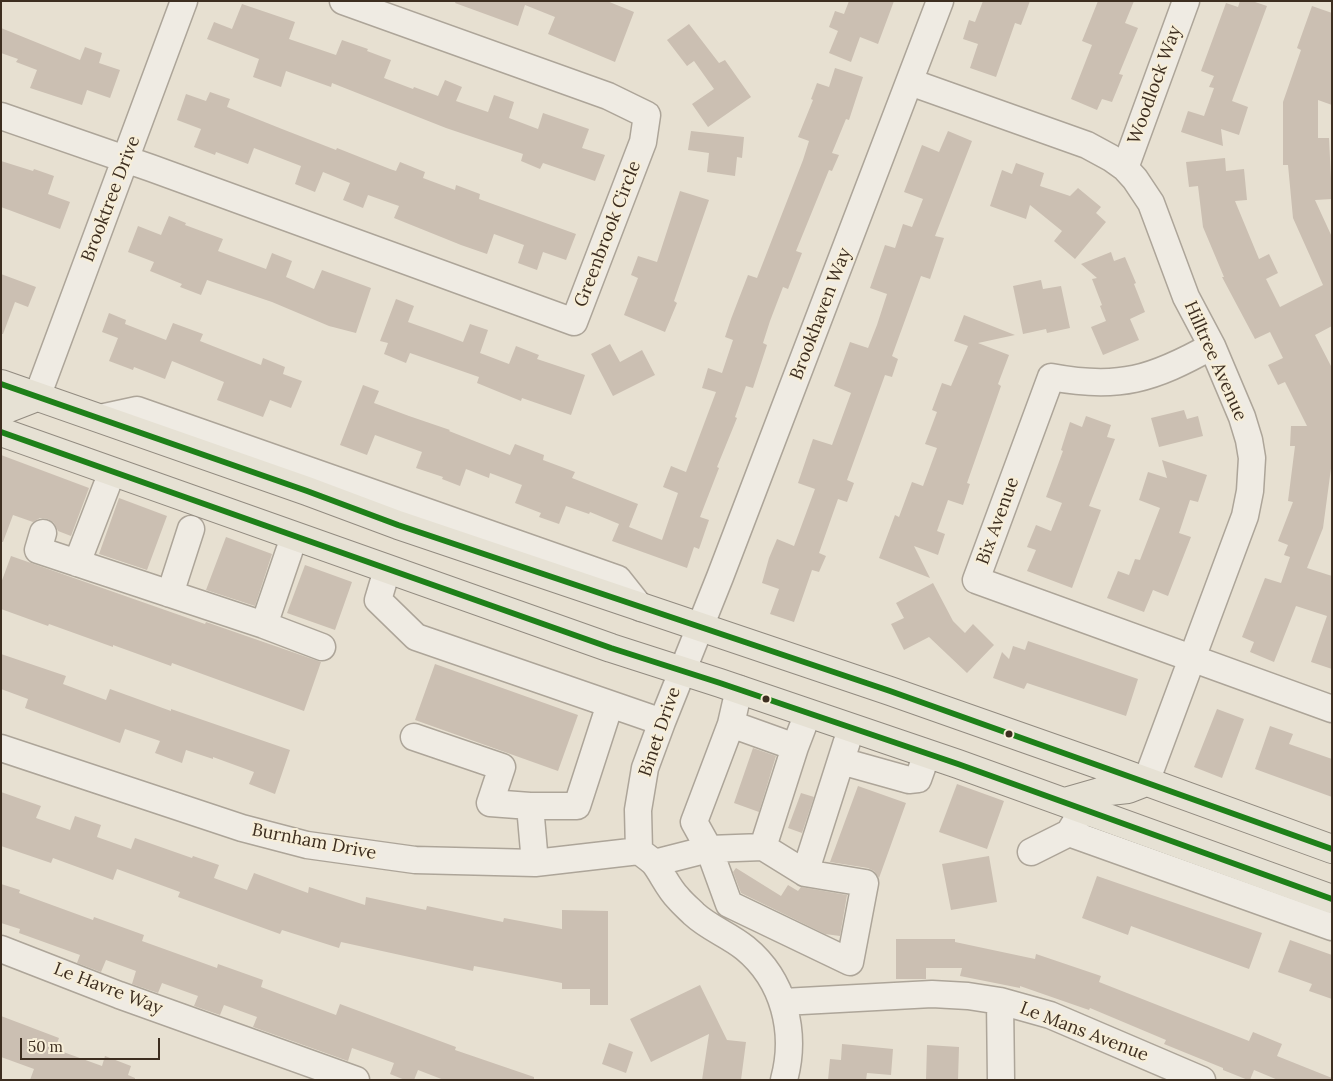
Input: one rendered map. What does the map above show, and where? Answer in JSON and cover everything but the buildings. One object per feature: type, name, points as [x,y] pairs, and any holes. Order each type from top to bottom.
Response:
[{"type":"main road","points":[[1,384],[398,525],[945,710],[1332,849]]},
{"type":"main road","points":[[1,411],[37,397]]},
{"type":"main road","points":[[1,432],[611,648],[740,689],[928,754],[1070,820],[1332,899]]},
{"type":"main road","points":[[1070,820],[1100,792],[1128,789],[1146,782]]},
{"type":"street","name":"Brooktree Drive","points":[[37,397],[184,1]]},
{"type":"street","name":"Greenbrook Circle","points":[[126,160],[574,322],[642,142],[647,115],[608,96],[343,1]]},
{"type":"street","name":"Brookhaven Way","points":[[700,626],[940,1]]},
{"type":"street","name":"Woodlock Way","points":[[1125,168],[1186,1]]},
{"type":"street","name":"Hilltree Avenue","points":[[910,82],[1087,145],[1112,158],[1136,179],[1152,203],[1186,297],[1212,346],[1242,417],[1252,458],[1250,490],[1244,516],[1146,782]]},
{"type":"street","points":[[1,116],[126,160]]},
{"type":"street","name":"Bix Avenue","points":[[1212,346],[1169,369],[1139,379],[1108,383],[1077,382],[1051,377],[976,580],[1332,709]]},
{"type":"street","points":[[77,563],[112,472]]},
{"type":"street","points":[[170,594],[191,528]]},
{"type":"street","points":[[43,533],[38,550],[264,625],[322,647]]},
{"type":"street","points":[[264,625],[294,537]]},
{"type":"street","points":[[387,570],[378,600],[416,637],[662,722]]},
{"type":"street","name":"Binet Drive","points":[[647,857],[638,810],[645,768],[700,626]]},
{"type":"street","points":[[740,689],[731,724],[694,822],[708,849],[729,904],[850,962],[865,883],[806,873],[763,847],[808,713]]},
{"type":"street","points":[[414,737],[502,767],[490,803],[530,806],[577,806],[610,704]]},
{"type":"street","points":[[731,724],[795,747]]},
{"type":"street","points":[[806,873],[852,729]]},
{"type":"street","name":"Burnham Drive","points":[[1,748],[242,828],[306,844],[414,860],[535,863],[647,857],[708,849],[763,847]]},
{"type":"street","points":[[842,760],[909,780],[918,780],[928,754]]},
{"type":"street","points":[[530,806],[535,863]]},
{"type":"street","points":[[1031,852],[1070,820],[1332,927]]},
{"type":"street","points":[[647,857],[677,898],[698,917],[735,940],[755,957],[771,978],[783,1002],[787,1016],[790,1042],[784,1080]]},
{"type":"street","name":"Le Havre Way","points":[[1,949],[119,995],[356,1080]]},
{"type":"street","name":"Le Mans Avenue","points":[[783,1002],[932,994],[968,996],[1000,1001],[1050,1015],[1202,1080]]},
{"type":"street","points":[[1000,1001],[1000,1080]]},
{"type":"transit line","points":[[1,384],[307,491],[398,525],[890,691],[1332,849]]},
{"type":"transit line","points":[[1,432],[611,648],[958,764],[1332,899]]}]
